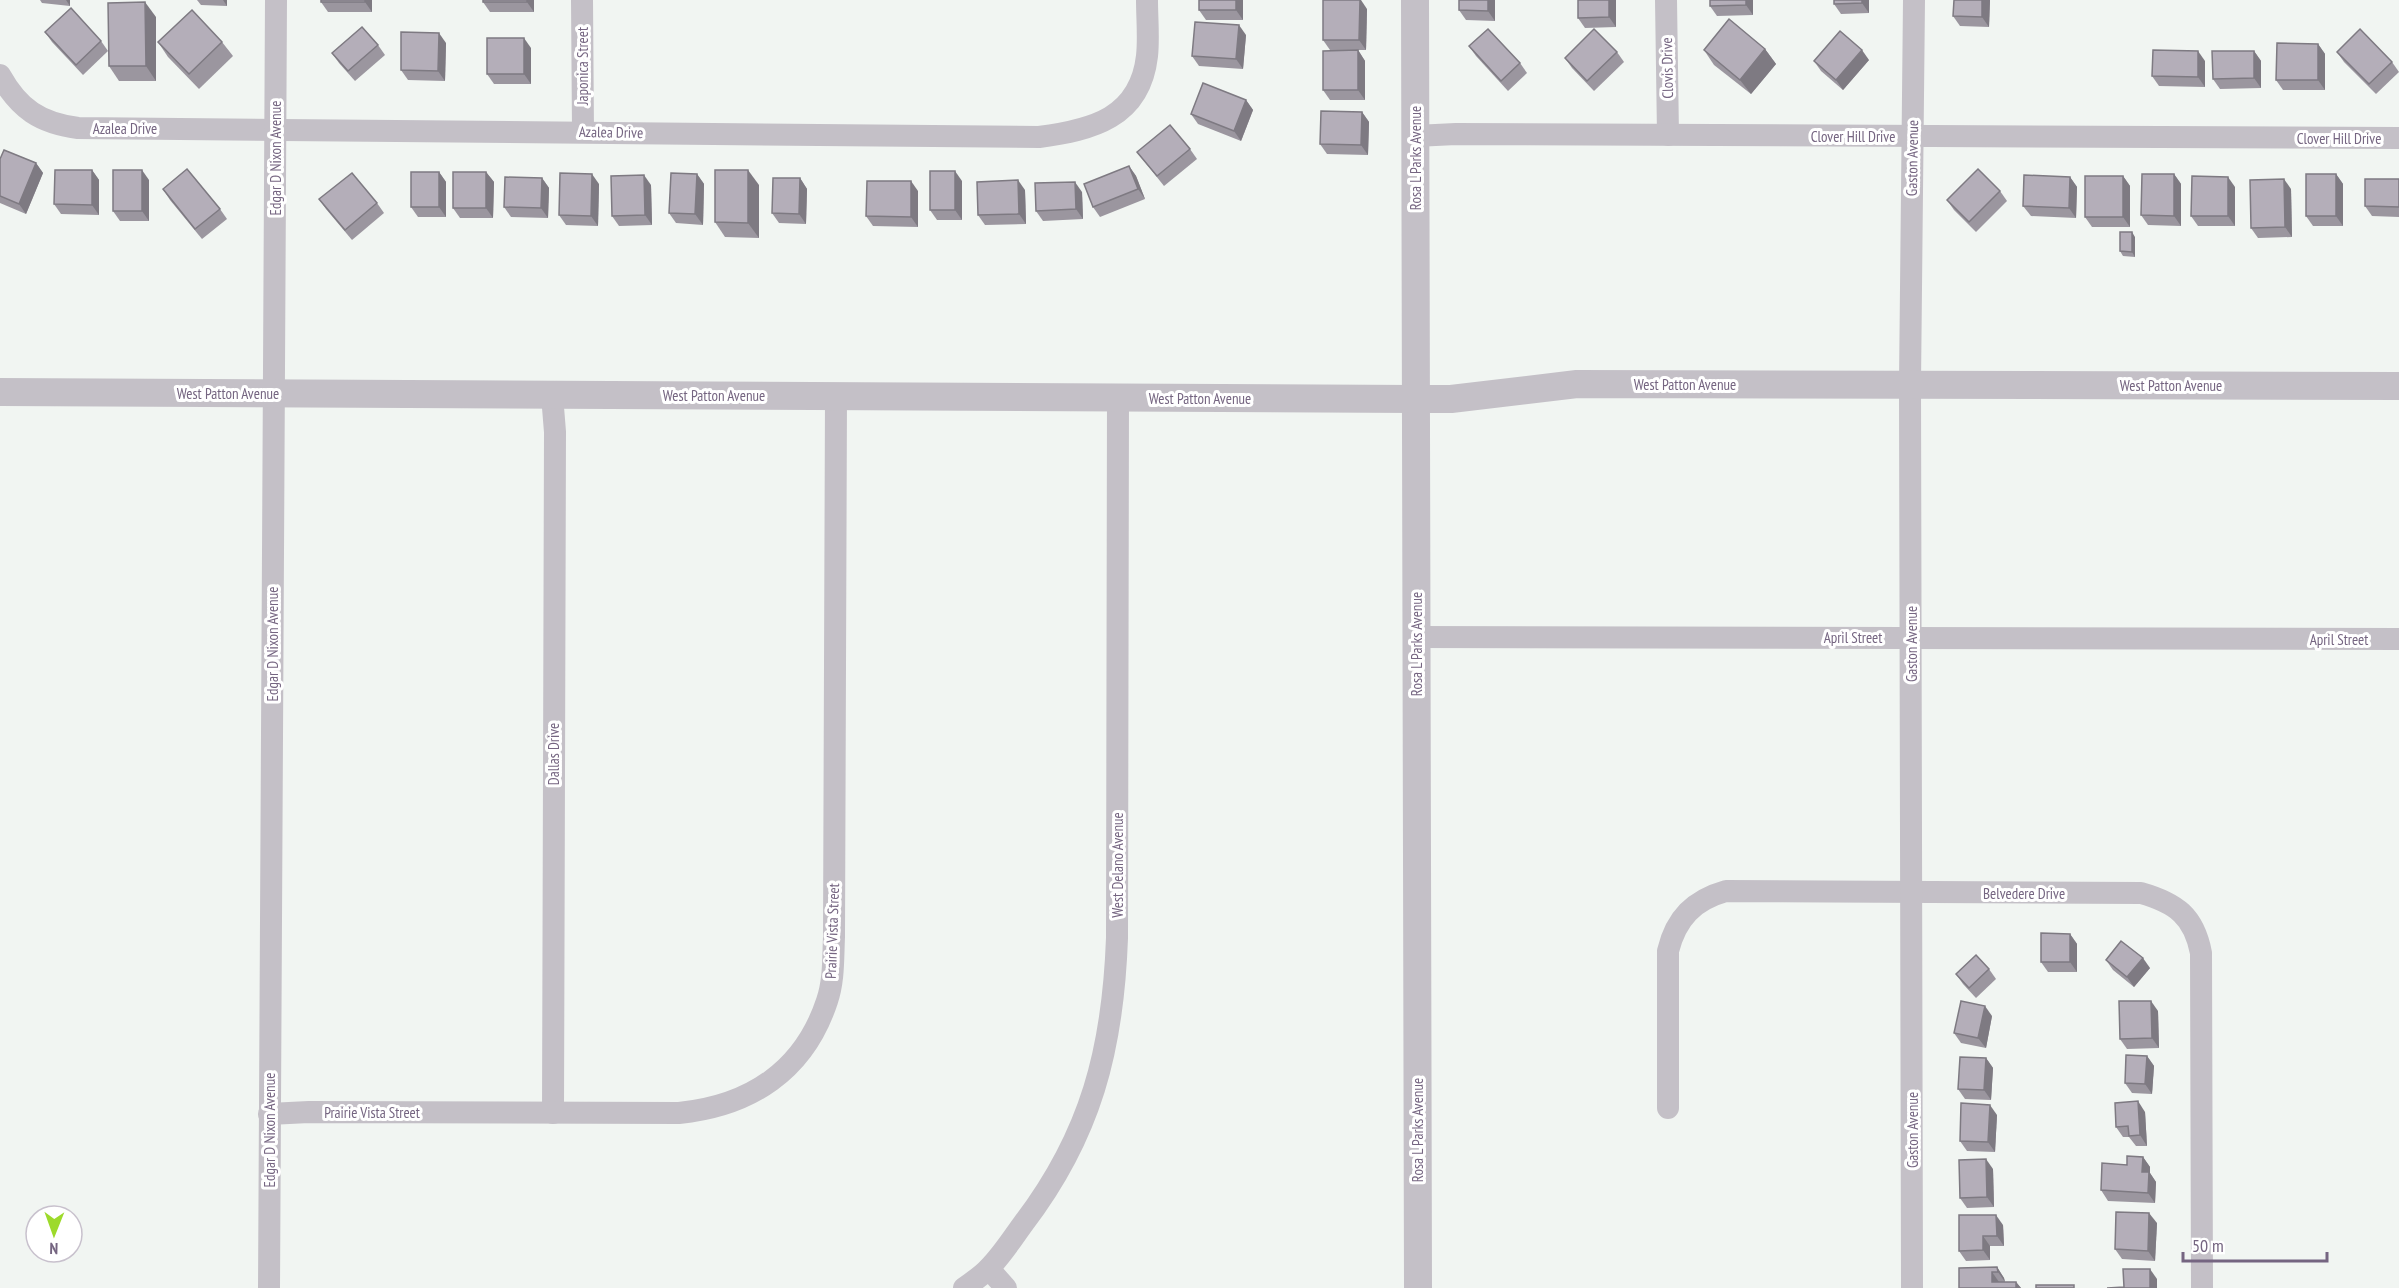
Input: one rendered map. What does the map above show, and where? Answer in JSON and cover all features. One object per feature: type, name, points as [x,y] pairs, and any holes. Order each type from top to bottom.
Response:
[{"type":"street","name":"Edgar D Nixon Avenue","points":[[268,1288],[276,0]]},
{"type":"street","name":"Japonica Street","points":[[582,0],[583,131]]},
{"type":"street","name":"Azalea Drive","points":[[0,75],[10,94],[28,111],[47,122],[78,128],[1039,136],[1068,133],[1115,116],[1131,99],[1141,80],[1147,56],[1147,0]]},
{"type":"street","name":"Rosa L Parks Avenue","points":[[1415,0],[1418,1288]]},
{"type":"street","name":"Clovis Drive","points":[[1666,0],[1668,135]]},
{"type":"street","name":"Gaston Avenue","points":[[1912,1288],[1910,384],[1914,0]]},
{"type":"street","name":"Clover Hill Drive","points":[[1415,136],[1456,134],[2399,138]]},
{"type":"street","name":"West Patton Avenue","points":[[0,392],[1451,399],[1577,384],[2399,386]]},
{"type":"street","name":"Dallas Drive","points":[[552,395],[555,432],[553,1113]]},
{"type":"street","name":"Prairie Vista Street","points":[[269,1114],[679,1113],[704,1111],[733,1102],[767,1086],[797,1057],[816,1027],[828,1000],[834,937],[836,396]]},
{"type":"street","name":"West Delano Avenue","points":[[964,1288],[989,1269],[1040,1202],[1070,1151],[1096,1087],[1111,1024],[1117,927],[1118,397]]},
{"type":"street","name":"April Street","points":[[1416,637],[2399,639]]},
{"type":"street","name":"Belvedere Drive","points":[[1668,1108],[1668,951],[1672,935],[1681,918],[1695,904],[1709,896],[1726,891],[2140,893],[2163,900],[2176,907],[2188,920],[2198,936],[2201,953],[2202,1288]]},
{"type":"street","points":[[989,1269],[1006,1288]]},
{"type":"building","points":[[321,0],[365,0],[365,2],[321,2]]},
{"type":"building","points":[[483,0],[527,0],[527,2],[483,2]]},
{"type":"building","points":[[1199,0],[1236,0],[1236,10],[1199,10]]},
{"type":"building","points":[[1323,0],[1360,0],[1359,40],[1323,40]]},
{"type":"building","points":[[1459,0],[1488,0],[1488,11],[1459,10]]},
{"type":"building","points":[[1578,0],[1609,0],[1609,17],[1578,18]]},
{"type":"building","points":[[1710,0],[1746,0],[1746,5],[1710,6]]},
{"type":"building","points":[[1834,0],[1862,0],[1862,3],[1834,4]]},
{"type":"building","points":[[1954,0],[1982,0],[1982,17],[1953,16]]},
{"type":"building","points":[[145,2],[146,66],[109,66],[108,3]]},
{"type":"building","points":[[71,8],[101,41],[76,65],[45,32]]},
{"type":"building","points":[[192,10],[222,42],[189,74],[158,42]]},
{"type":"building","points":[[1729,19],[1765,49],[1740,80],[1704,50]]},
{"type":"building","points":[[1195,22],[1239,25],[1236,59],[1192,56]]},
{"type":"building","points":[[362,27],[378,45],[348,71],[332,53]]},
{"type":"building","points":[[1488,29],[1520,63],[1501,81],[1469,46]]},
{"type":"building","points":[[1594,29],[1617,52],[1587,81],[1565,58]]},
{"type":"building","points":[[2360,29],[2392,62],[2369,84],[2337,52]]},
{"type":"building","points":[[1840,31],[1862,50],[1836,80],[1814,61]]},
{"type":"building","points":[[401,32],[439,33],[438,71],[401,70]]},
{"type":"building","points":[[487,38],[524,38],[524,74],[487,74]]},
{"type":"building","points":[[2277,43],[2318,44],[2318,80],[2276,80]]},
{"type":"building","points":[[1358,50],[1358,90],[1323,90],[1323,51]]},
{"type":"building","points":[[2153,50],[2198,51],[2198,77],[2152,76]]},
{"type":"building","points":[[2212,51],[2254,51],[2254,78],[2213,79]]},
{"type":"building","points":[[1203,83],[1246,100],[1234,131],[1191,114]]},
{"type":"building","points":[[1321,111],[1362,112],[1361,145],[1320,144]]},
{"type":"building","points":[[1170,125],[1190,149],[1157,176],[1137,152]]},
{"type":"building","points":[[4,150],[36,163],[19,204],[0,196],[0,159]]},
{"type":"building","points":[[1129,166],[1138,189],[1093,207],[1084,184]]},
{"type":"building","points":[[187,169],[220,209],[195,229],[163,189]]},
{"type":"building","points":[[1978,169],[2000,191],[1969,222],[1947,200]]},
{"type":"building","points":[[55,170],[92,170],[92,205],[54,204]]},
{"type":"building","points":[[113,170],[142,170],[142,211],[113,211]]},
{"type":"building","points":[[715,170],[748,170],[748,223],[715,222]]},
{"type":"building","points":[[930,171],[955,171],[955,210],[930,210]]},
{"type":"building","points":[[411,172],[439,172],[439,207],[411,207]]},
{"type":"building","points":[[453,172],[486,172],[486,208],[453,208]]},
{"type":"building","points":[[352,173],[377,203],[345,230],[319,199]]},
{"type":"building","points":[[560,173],[592,174],[591,216],[559,215]]},
{"type":"building","points":[[671,173],[697,174],[695,214],[669,213]]},
{"type":"building","points":[[2142,174],[2174,174],[2174,216],[2141,215]]},
{"type":"building","points":[[2306,174],[2336,174],[2336,216],[2306,216]]},
{"type":"building","points":[[644,175],[645,215],[612,216],[611,176]]},
{"type":"building","points":[[2024,175],[2070,177],[2069,208],[2023,206]]},
{"type":"building","points":[[2085,176],[2123,176],[2123,217],[2085,217]]},
{"type":"building","points":[[2192,176],[2228,177],[2228,216],[2191,216]]},
{"type":"building","points":[[505,177],[542,178],[541,208],[504,207]]},
{"type":"building","points":[[773,178],[800,178],[799,214],[772,213]]},
{"type":"building","points":[[2284,179],[2285,227],[2251,228],[2250,180]]},
{"type":"building","points":[[2365,179],[2399,179],[2399,207],[2365,206]]},
{"type":"building","points":[[1018,180],[1019,214],[978,215],[977,182]]},
{"type":"building","points":[[867,181],[911,181],[911,217],[866,216]]},
{"type":"building","points":[[1075,182],[1076,209],[1036,211],[1035,183]]},
{"type":"building","points":[[2120,232],[2132,232],[2132,252],[2120,251]]},
{"type":"building","points":[[2041,933],[2070,934],[2070,962],[2041,962]]},
{"type":"building","points":[[2121,941],[2143,958],[2127,977],[2106,960]]},
{"type":"building","points":[[1976,955],[1989,969],[1969,988],[1956,974]]},
{"type":"building","points":[[1961,1001],[1985,1006],[1978,1038],[1954,1033]]},
{"type":"building","points":[[2119,1001],[2151,1001],[2152,1038],[2120,1039]]},
{"type":"building","points":[[2126,1055],[2147,1056],[2145,1084],[2125,1083]]},
{"type":"building","points":[[1960,1057],[1986,1058],[1984,1090],[1958,1089]]},
{"type":"building","points":[[2138,1101],[2140,1135],[2129,1136],[2128,1126],[2116,1127],[2115,1103]]},
{"type":"building","points":[[1961,1103],[1990,1105],[1988,1142],[1960,1141]]},
{"type":"building","points":[[2127,1156],[2143,1157],[2142,1172],[2149,1172],[2148,1193],[2101,1190],[2102,1163],[2127,1165]]},
{"type":"building","points":[[1986,1159],[1987,1197],[1960,1198],[1959,1160]]},
{"type":"building","points":[[2116,1212],[2149,1213],[2148,1251],[2115,1249]]},
{"type":"building","points":[[1959,1215],[1996,1215],[1997,1236],[1983,1236],[1983,1250],[1959,1251]]},
{"type":"building","points":[[1997,1267],[1998,1272],[1992,1272],[1992,1282],[2016,1282],[2016,1288],[1959,1288],[1959,1268]]},
{"type":"building","points":[[2123,1269],[2150,1269],[2150,1288],[2107,1288],[2124,1287]]},
{"type":"building","points":[[2036,1285],[2074,1285],[2074,1288],[2036,1288]]}]
